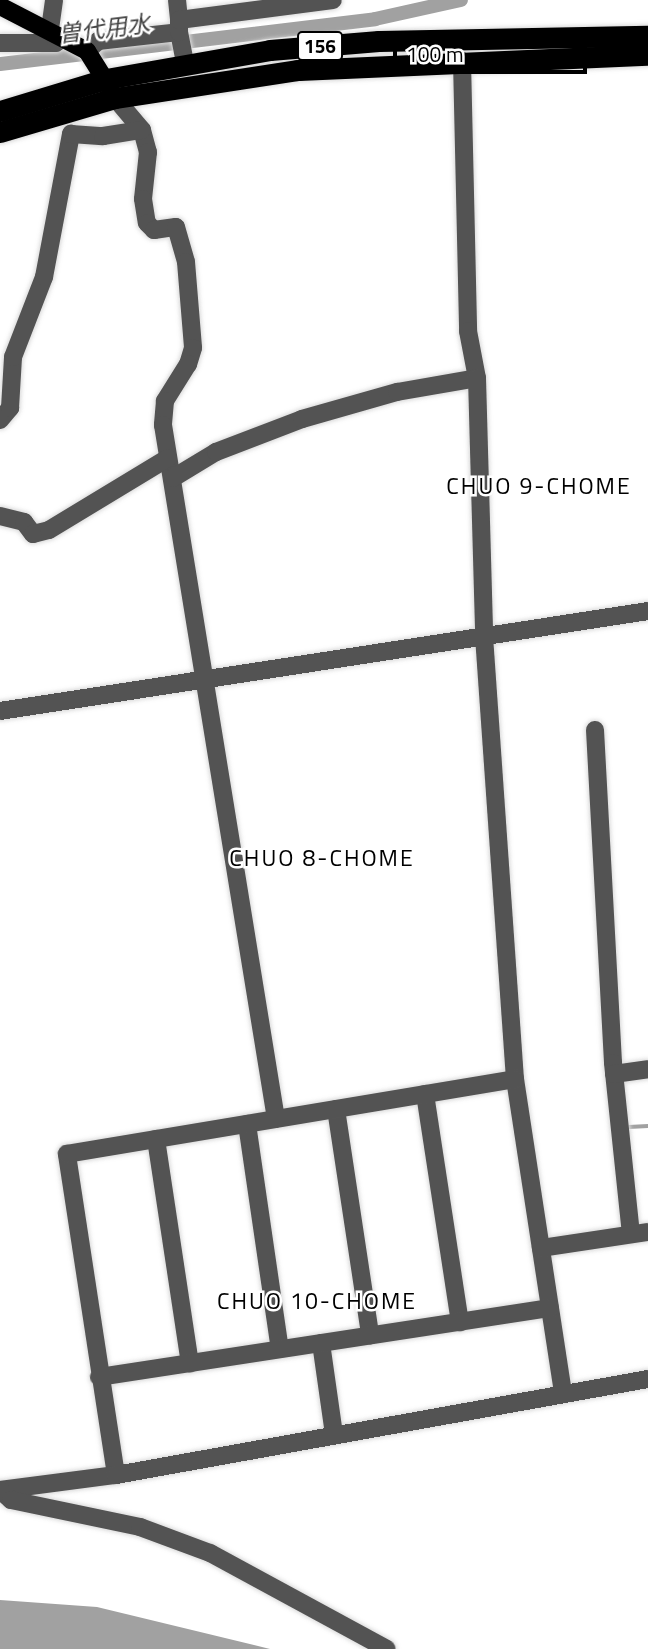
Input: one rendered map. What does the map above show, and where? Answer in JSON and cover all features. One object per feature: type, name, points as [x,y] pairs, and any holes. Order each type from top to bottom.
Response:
[{"type":"highway","name":"156","points":[[0,111],[181,40],[270,50],[379,41],[648,36]]},
{"type":"highway","name":"156","points":[[0,132],[101,73],[298,70],[648,55]]},
{"type":"main road","points":[[0,6],[57,32],[101,73]]},
{"type":"street","points":[[0,43],[56,43],[54,0]]},
{"type":"street","points":[[177,0],[181,40]]},
{"type":"street","points":[[276,1119],[173,478],[167,458],[165,401],[188,364],[192,336],[186,262],[176,227],[154,230],[147,223],[143,199],[148,152],[142,130],[101,73],[98,41],[181,40],[276,4],[333,0]]},
{"type":"street","points":[[462,61],[468,331],[477,378],[484,636],[515,1079],[563,1393]]},
{"type":"street","points":[[0,419],[9,408],[7,357],[44,277],[71,134],[142,130]]},
{"type":"street","points":[[173,478],[216,452],[302,419],[397,392],[477,378]]},
{"type":"street","points":[[0,516],[24,522],[33,534],[49,530],[167,458]]},
{"type":"street","points":[[0,711],[648,611]]},
{"type":"street","points":[[541,1248],[640,1233],[614,1074],[595,730]]},
{"type":"street","points":[[614,1074],[648,1069]]},
{"type":"street","points":[[116,1475],[67,1154],[515,1079]]},
{"type":"street","points":[[425,1094],[460,1322]]},
{"type":"street","points":[[336,1109],[370,1335]]},
{"type":"street","points":[[247,1124],[280,1349]]},
{"type":"street","points":[[156,1139],[190,1363]]},
{"type":"street","points":[[99,1377],[550,1308]]},
{"type":"street","points":[[320,1343],[334,1434]]},
{"type":"street","points":[[0,1490],[116,1475],[648,1379]]},
{"type":"street","points":[[0,1490],[11,1500],[140,1527],[210,1553],[387,1649]]},
{"type":"shaded area","points":[[0,1600],[97,1607],[270,1649],[0,1649]]},
{"type":"waterway","name":"曽代用水","points":[[0,64],[375,19],[461,0]]},
{"type":"waterway","points":[[629,1127],[648,1126]]},
{"type":"district","name":"CHUO 9-CHOME","points":[[539,486]]},
{"type":"district","name":"CHUO 8-CHOME","points":[[322,858]]},
{"type":"district","name":"CHUO 10-CHOME","points":[[317,1301]]}]
